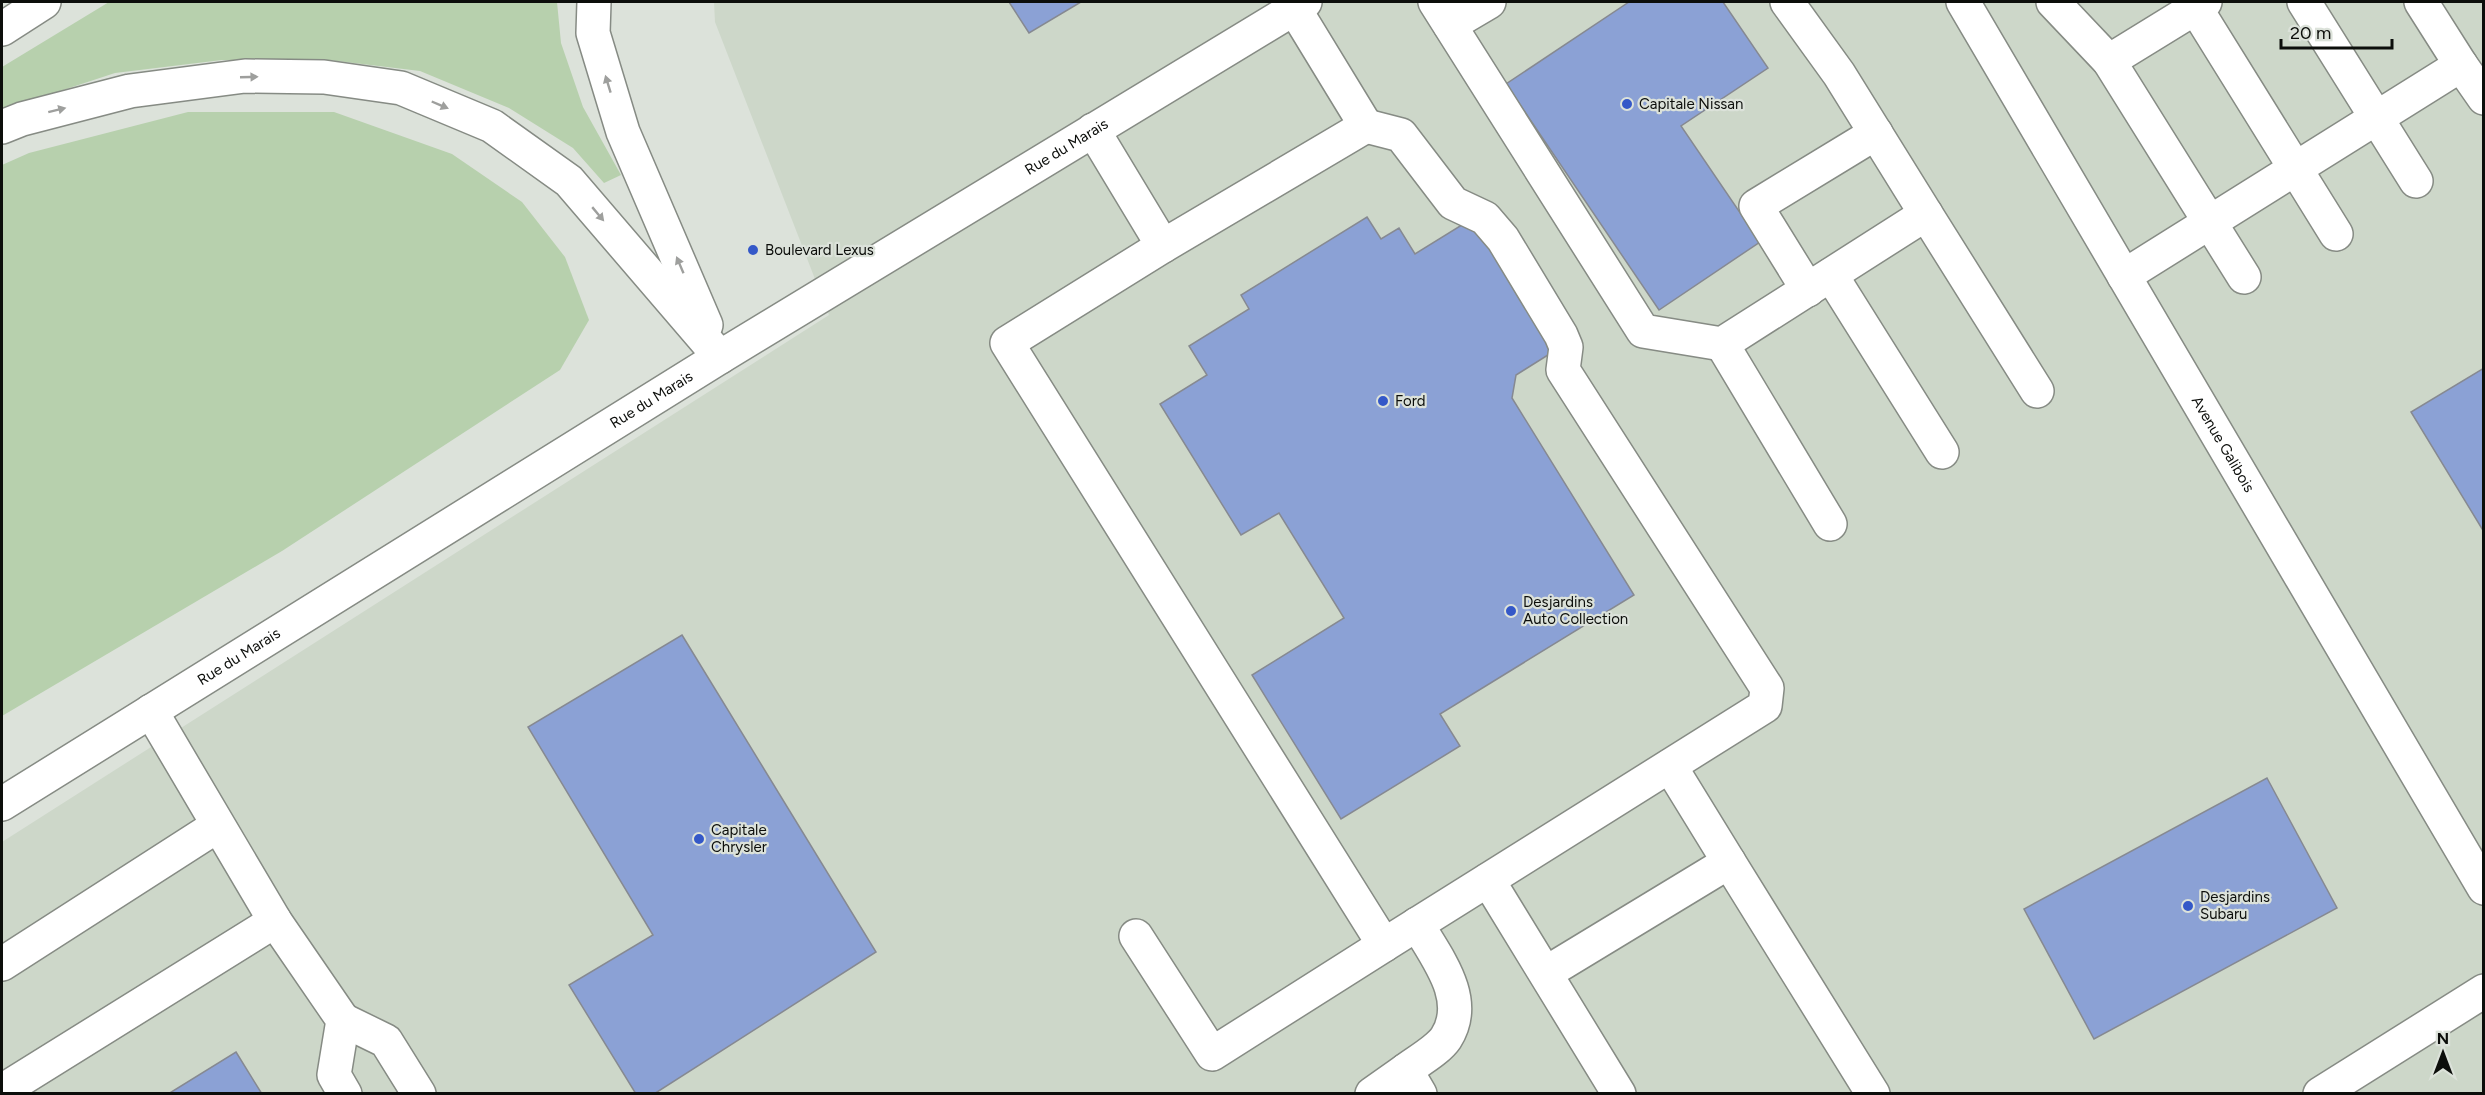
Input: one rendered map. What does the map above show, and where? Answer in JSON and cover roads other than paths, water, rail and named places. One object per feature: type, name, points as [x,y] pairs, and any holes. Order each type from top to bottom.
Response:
[{"type":"main road","points":[[2,28],[44,2]]},
{"type":"main road","points":[[594,2],[593,33],[623,132],[720,357]]},
{"type":"main road","points":[[1489,2],[1443,13],[1643,331],[1722,344],[1926,214]]},
{"type":"main road","points":[[1787,2],[1839,74],[2037,391]]},
{"type":"main road","name":"Avenue Galibois","points":[[1963,2],[2484,888]]},
{"type":"main road","points":[[2053,2],[2109,61],[2244,277]]},
{"type":"main road","points":[[2304,2],[2375,119],[2416,180]]},
{"type":"main road","points":[[2421,2],[2484,98]]},
{"type":"main road","points":[[2109,61],[2200,4],[2294,171],[2336,234]]},
{"type":"main road","points":[[1300,5],[1366,126]]},
{"type":"main road","name":"Rue du Marais","points":[[2,804],[720,357],[1300,5]]},
{"type":"main road","points":[[2124,276],[2461,65]]},
{"type":"main road","points":[[2,127],[21,119],[130,91],[245,76],[324,77],[401,88],[492,126],[570,180],[720,357]]},
{"type":"main road","points":[[1136,936],[1212,1054],[1765,706],[1767,688],[1563,370],[1566,348],[1561,334],[1503,239],[1485,218],[1453,203],[1401,135],[1366,126],[1163,246],[1007,343],[1384,945]]},
{"type":"main road","points":[[1093,130],[1163,246]]},
{"type":"main road","points":[[1876,133],[1755,206],[1819,282],[1942,452]]},
{"type":"main road","points":[[1722,344],[1830,524]]},
{"type":"main road","points":[[151,711],[275,921],[343,1020],[386,1041],[419,1094]]},
{"type":"main road","points":[[1670,766],[1873,1094]]},
{"type":"main road","points":[[2,964],[217,826]]},
{"type":"main road","points":[[1546,973],[1729,862]]},
{"type":"main road","points":[[1488,880],[1619,1094]]},
{"type":"main road","points":[[2,1091],[275,921]]},
{"type":"main road","points":[[1372,1094],[1413,1082],[1446,1039],[1455,1013],[1452,985],[1417,924]]},
{"type":"main road","points":[[2320,1094],[2484,991]]},
{"type":"main road","points":[[343,1020],[334,1075],[345,1094]]},
{"type":"place","name":"Capitale Nissan","points":[[1627,104]]},
{"type":"place","name":"Boulevard Lexus","points":[[753,250]]},
{"type":"place","name":"Ford","points":[[1383,401]]},
{"type":"place","name":"Desjardins Auto Collection","points":[[1511,611]]},
{"type":"place","name":"Capitale Chrysler","points":[[699,839]]},
{"type":"place","name":"Desjardins Subaru","points":[[2188,906]]}]
